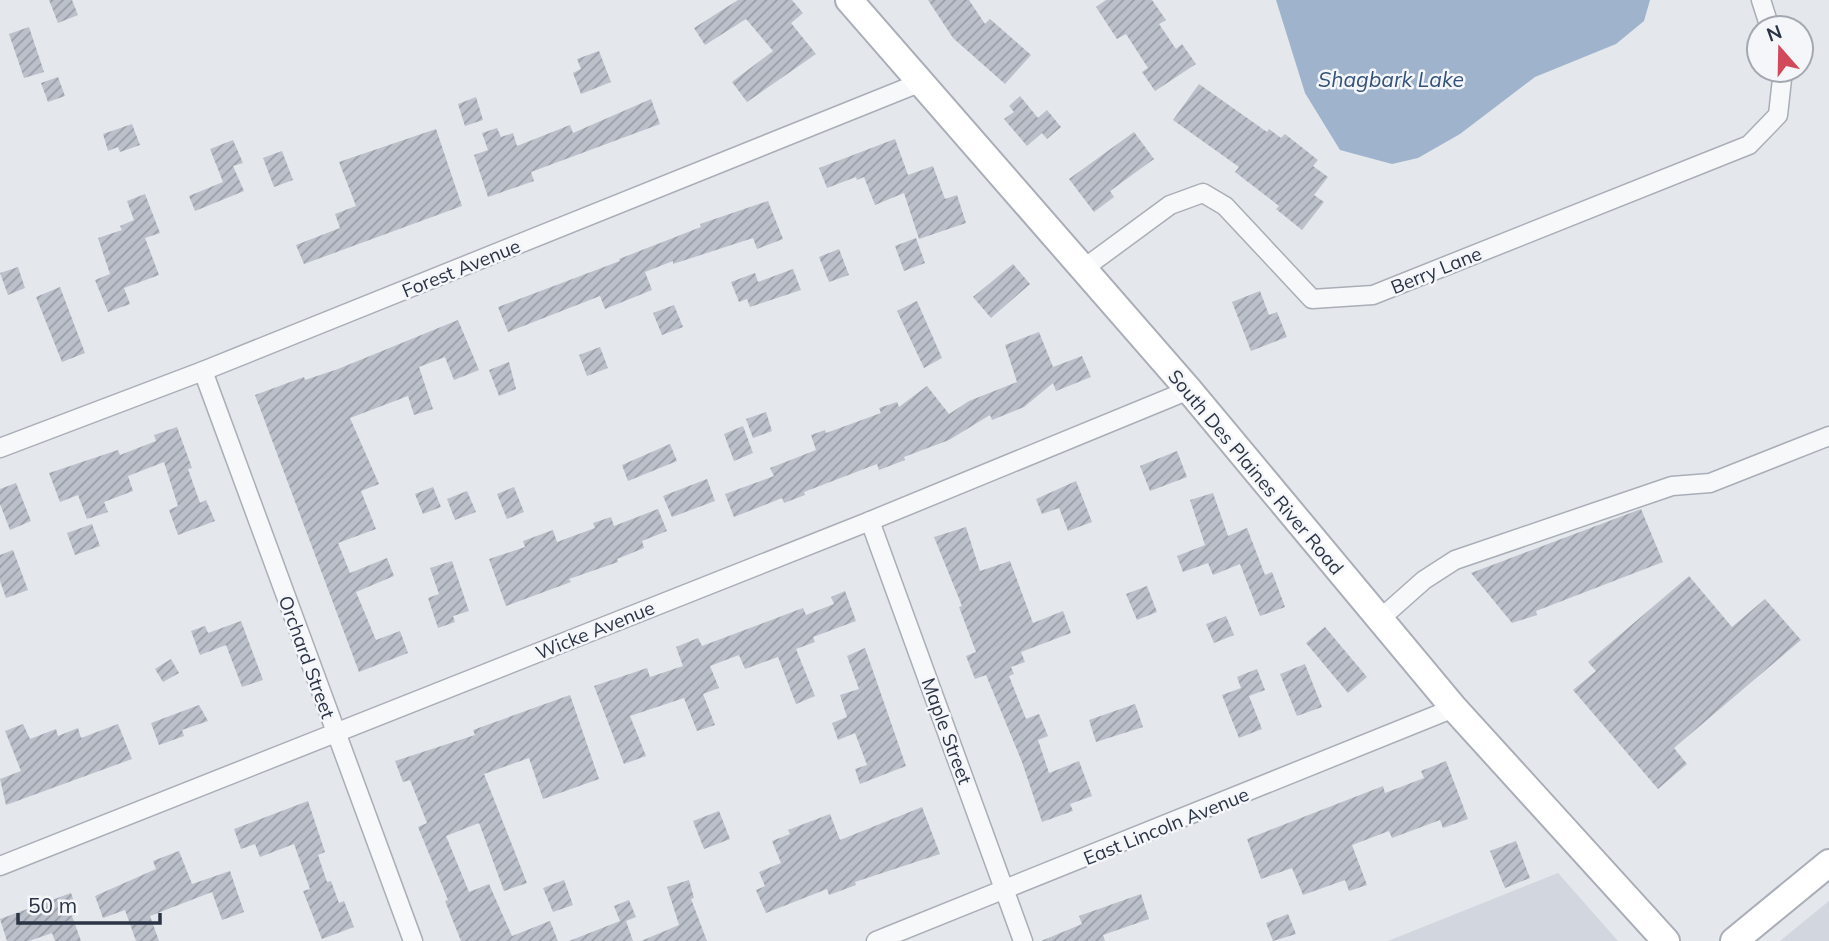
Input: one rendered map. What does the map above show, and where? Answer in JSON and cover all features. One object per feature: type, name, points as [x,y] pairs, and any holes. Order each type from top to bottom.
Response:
[{"type":"main road","name":"South Des Plaines River Road","points":[[849,0],[1189,390],[1454,708],[1666,941]]},
{"type":"main road","points":[[1734,941],[1829,863]]},
{"type":"street","name":"Forest Avenue","points":[[0,447],[203,371],[919,83]]},
{"type":"street","name":"Berry Lane","points":[[1083,269],[1170,205],[1203,192],[1225,205],[1312,299],[1373,295],[1749,145],[1778,115],[1781,84]]},
{"type":"street","name":"Orchard Street","points":[[203,371],[413,941]]},
{"type":"street","name":"Wicke Avenue","points":[[0,866],[870,521],[1189,390]]},
{"type":"street","points":[[1380,619],[1424,580],[1455,560],[1672,486],[1710,483],[1829,436]]},
{"type":"street","name":"Maple Street","points":[[870,521],[1023,941]]},
{"type":"street","name":"East Lincoln Avenue","points":[[876,941],[1005,892],[1454,708]]},
{"type":"shaded area","points":[[1558,873],[1618,941],[1388,941]]},
{"type":"shaded area","points":[[1829,901],[1829,941],[1780,941]]},
{"type":"water","name":"Shagbark Lake","points":[[1276,0],[1650,0],[1644,21],[1616,44],[1535,77],[1460,134],[1418,158],[1392,164],[1340,150],[1305,93]]},
{"type":"building","points":[[49,0],[72,0],[78,15],[58,23]]},
{"type":"building","points":[[738,0],[792,0],[803,13],[791,23],[816,54],[747,102],[732,82],[773,51],[746,19],[705,45],[694,28]]},
{"type":"building","points":[[928,0],[969,0],[985,24],[990,19],[1031,55],[1005,84],[953,38]]},
{"type":"building","points":[[1106,0],[1152,0],[1166,20],[1159,24],[1176,49],[1182,44],[1196,64],[1155,91],[1142,72],[1148,68],[1126,34],[1117,39],[1096,7]]},
{"type":"building","points":[[29,27],[44,72],[24,78],[9,34]]},
{"type":"building","points":[[599,51],[611,82],[581,94],[573,73],[581,69],[577,59]]},
{"type":"building","points":[[58,77],[65,96],[48,102],[41,83]]},
{"type":"building","points":[[1199,84],[1267,132],[1269,129],[1281,138],[1285,134],[1318,160],[1313,166],[1328,177],[1314,195],[1324,202],[1302,230],[1276,209],[1279,206],[1235,172],[1239,167],[1173,120]]},
{"type":"building","points":[[1020,96],[1038,118],[1047,110],[1061,127],[1047,139],[1042,133],[1027,146],[1004,119],[1014,112],[1009,106]]},
{"type":"building","points":[[476,97],[483,120],[465,126],[458,104]]},
{"type":"building","points":[[651,99],[660,124],[531,172],[534,181],[488,197],[474,155],[488,150],[482,133],[497,128],[501,137],[513,133],[517,146],[570,125],[573,133]]},
{"type":"building","points":[[132,124],[140,145],[120,152],[118,147],[108,151],[103,134]]},
{"type":"building","points":[[436,129],[462,206],[304,264],[296,245],[340,228],[335,214],[356,206],[339,162]]},
{"type":"building","points":[[1134,132],[1154,159],[1110,191],[1114,197],[1094,212],[1069,179]]},
{"type":"building","points":[[895,139],[908,175],[933,166],[945,199],[957,195],[966,223],[919,239],[904,193],[875,205],[864,177],[857,180],[856,177],[827,188],[819,168]]},
{"type":"building","points":[[233,140],[243,163],[233,166],[244,191],[195,211],[189,196],[223,182],[210,149]]},
{"type":"building","points":[[282,151],[293,180],[274,187],[263,158]]},
{"type":"building","points":[[145,194],[160,233],[145,238],[159,275],[124,288],[130,304],[108,312],[95,280],[110,274],[98,238],[122,230],[120,226],[134,220],[127,201]]},
{"type":"building","points":[[768,201],[783,239],[757,249],[753,238],[673,264],[673,261],[645,272],[652,290],[605,309],[600,296],[508,332],[498,307],[620,261],[619,259],[701,227],[700,224]]},
{"type":"building","points":[[916,238],[925,263],[904,271],[895,246]]},
{"type":"building","points":[[839,249],[849,275],[829,282],[819,257]]},
{"type":"building","points":[[1013,264],[1030,284],[991,318],[973,297]]},
{"type":"building","points":[[18,267],[25,288],[8,295],[0,273]]},
{"type":"building","points":[[793,269],[801,290],[750,307],[747,299],[739,302],[731,282],[755,273],[758,282]]},
{"type":"building","points":[[60,287],[85,353],[62,362],[36,297]]},
{"type":"building","points":[[1260,291],[1269,315],[1277,312],[1287,337],[1251,351],[1232,302]]},
{"type":"building","points":[[917,301],[942,358],[924,368],[897,311]]},
{"type":"building","points":[[674,305],[683,327],[662,335],[653,313]]},
{"type":"building","points":[[458,320],[479,370],[454,380],[445,357],[419,367],[433,409],[414,415],[408,396],[350,418],[379,484],[361,491],[376,529],[338,543],[350,573],[387,558],[394,576],[356,592],[376,640],[400,631],[408,653],[359,672],[255,395],[304,377],[305,380],[338,369]]},
{"type":"building","points":[[1039,332],[1053,367],[1082,356],[1091,377],[1056,391],[1053,383],[1024,407],[992,420],[990,415],[949,440],[904,457],[905,460],[879,470],[877,464],[804,492],[805,495],[784,503],[782,498],[734,517],[725,494],[774,476],[770,468],[816,450],[811,435],[825,430],[826,433],[881,413],[879,408],[897,402],[899,407],[927,386],[949,414],[969,401],[1017,382],[1005,345]]},
{"type":"building","points":[[600,347],[608,368],[587,376],[579,355]]},
{"type":"building","points":[[509,362],[516,389],[499,396],[489,370]]},
{"type":"building","points":[[766,412],[772,431],[753,438],[746,419]]},
{"type":"building","points":[[743,426],[753,453],[734,461],[724,434]]},
{"type":"building","points":[[177,427],[192,468],[188,469],[200,503],[206,500],[215,521],[178,535],[169,510],[178,506],[164,462],[128,476],[133,491],[104,502],[108,512],[87,519],[78,495],[60,502],[49,473],[118,450],[120,455],[156,441],[154,435]]},
{"type":"building","points":[[670,444],[677,461],[628,481],[622,465]]},
{"type":"building","points":[[1177,451],[1187,477],[1150,491],[1140,466]]},
{"type":"building","points":[[707,479],[715,501],[672,517],[663,496]]},
{"type":"building","points":[[1076,481],[1092,522],[1068,531],[1059,508],[1042,514],[1036,499]]},
{"type":"building","points":[[16,483],[31,521],[10,530],[0,504],[0,489]]},
{"type":"building","points":[[433,487],[441,507],[423,514],[415,494]]},
{"type":"building","points":[[514,487],[524,512],[507,519],[497,494]]},
{"type":"building","points":[[467,491],[476,512],[455,520],[447,499]]},
{"type":"building","points":[[1213,493],[1228,536],[1247,528],[1265,575],[1272,572],[1285,607],[1260,616],[1240,564],[1213,575],[1208,563],[1183,572],[1177,556],[1205,545],[1190,500]]},
{"type":"building","points":[[658,509],[667,531],[642,541],[644,548],[617,559],[618,562],[569,579],[571,582],[506,606],[489,559],[525,547],[523,541],[553,530],[557,542],[595,528],[593,523],[611,517],[614,526]]},
{"type":"building","points":[[1641,509],[1663,562],[1536,611],[1537,615],[1512,623],[1471,573]]},
{"type":"building","points":[[92,524],[100,546],[75,555],[67,533]]},
{"type":"building","points":[[966,527],[980,571],[1010,561],[1033,623],[1063,611],[1071,633],[1021,652],[1025,662],[1011,667],[1014,674],[1009,676],[1026,719],[1039,714],[1048,736],[1038,740],[1049,773],[1079,761],[1092,796],[1070,804],[1073,811],[1042,822],[1022,762],[986,675],[975,679],[966,656],[976,652],[959,607],[962,606],[934,537]]},
{"type":"building","points":[[13,550],[28,590],[6,598],[0,581],[0,555]]},
{"type":"building","points":[[452,561],[469,611],[453,616],[455,622],[438,628],[428,598],[439,594],[430,568]]},
{"type":"building","points":[[1689,576],[1732,627],[1765,599],[1801,640],[1674,748],[1687,764],[1658,789],[1573,690],[1596,671],[1588,662]]},
{"type":"building","points":[[1147,586],[1157,612],[1137,620],[1126,594]]},
{"type":"building","points":[[845,591],[856,621],[813,637],[815,642],[796,649],[815,696],[796,704],[778,657],[745,669],[739,655],[710,666],[719,688],[703,694],[715,725],[697,731],[684,698],[630,716],[646,756],[624,764],[594,686],[647,668],[650,677],[683,666],[676,647],[698,638],[702,646],[803,608],[806,615],[834,604],[831,597]]},
{"type":"building","points":[[1226,616],[1234,635],[1214,643],[1206,624]]},
{"type":"building","points":[[241,621],[263,680],[242,687],[226,645],[200,655],[191,631],[205,626],[208,633]]},
{"type":"building","points":[[1325,627],[1367,677],[1348,693],[1306,643]]},
{"type":"building","points":[[865,648],[906,766],[860,784],[855,769],[867,765],[855,733],[838,740],[832,723],[847,717],[840,695],[859,689],[847,656]]},
{"type":"building","points":[[171,659],[179,673],[163,682],[155,669]]},
{"type":"building","points":[[1305,664],[1322,707],[1297,716],[1280,674]]},
{"type":"building","points":[[1257,669],[1265,690],[1249,696],[1262,729],[1239,738],[1222,695],[1241,688],[1237,677]]},
{"type":"building","points":[[570,695],[599,779],[543,799],[529,758],[484,774],[527,883],[504,891],[479,823],[446,836],[469,892],[489,884],[512,936],[550,921],[558,941],[461,941],[445,901],[448,900],[418,827],[427,823],[410,780],[403,782],[395,761],[475,735],[473,730]]},
{"type":"building","points":[[1135,704],[1143,727],[1096,742],[1089,720]]},
{"type":"building","points":[[199,705],[208,721],[182,730],[184,736],[159,745],[151,723]]},
{"type":"building","points":[[23,724],[30,739],[56,729],[58,736],[78,728],[81,738],[118,724],[132,759],[6,805],[0,779],[21,771],[5,731]]},
{"type":"building","points":[[1446,761],[1468,819],[1443,828],[1440,820],[1392,838],[1389,831],[1352,845],[1367,885],[1349,891],[1345,880],[1303,895],[1292,868],[1261,879],[1247,839],[1383,786],[1385,793],[1424,778],[1421,771]]},
{"type":"building","points":[[308,801],[325,852],[318,855],[327,882],[331,881],[339,903],[344,901],[354,927],[322,939],[303,891],[310,889],[294,844],[260,857],[255,844],[241,849],[234,829]]},
{"type":"building","points":[[922,807],[940,854],[855,882],[856,885],[829,895],[827,889],[766,913],[756,890],[765,886],[759,872],[781,863],[772,841],[790,834],[788,830],[830,814],[840,840]]},
{"type":"building","points":[[719,811],[730,839],[704,849],[693,821]]},
{"type":"building","points":[[1516,841],[1530,878],[1505,888],[1490,851]]},
{"type":"building","points":[[179,851],[192,884],[230,871],[244,912],[222,920],[212,892],[150,916],[159,941],[136,941],[125,910],[103,918],[95,896],[156,869],[153,861]]},
{"type":"building","points":[[564,880],[573,905],[553,912],[543,888]]},
{"type":"building","points":[[689,880],[694,898],[691,899],[707,941],[641,941],[679,925],[667,887]]},
{"type":"building","points":[[71,893],[78,914],[72,916],[81,941],[55,941],[52,933],[29,941],[7,941],[0,919]]},
{"type":"building","points":[[1141,894],[1149,919],[1103,935],[1105,941],[1041,941],[1082,924],[1079,916]]},
{"type":"building","points":[[629,900],[636,917],[626,921],[633,941],[569,941],[620,921],[614,906]]},
{"type":"building","points":[[1288,914],[1296,934],[1273,941],[1266,923]]}]
